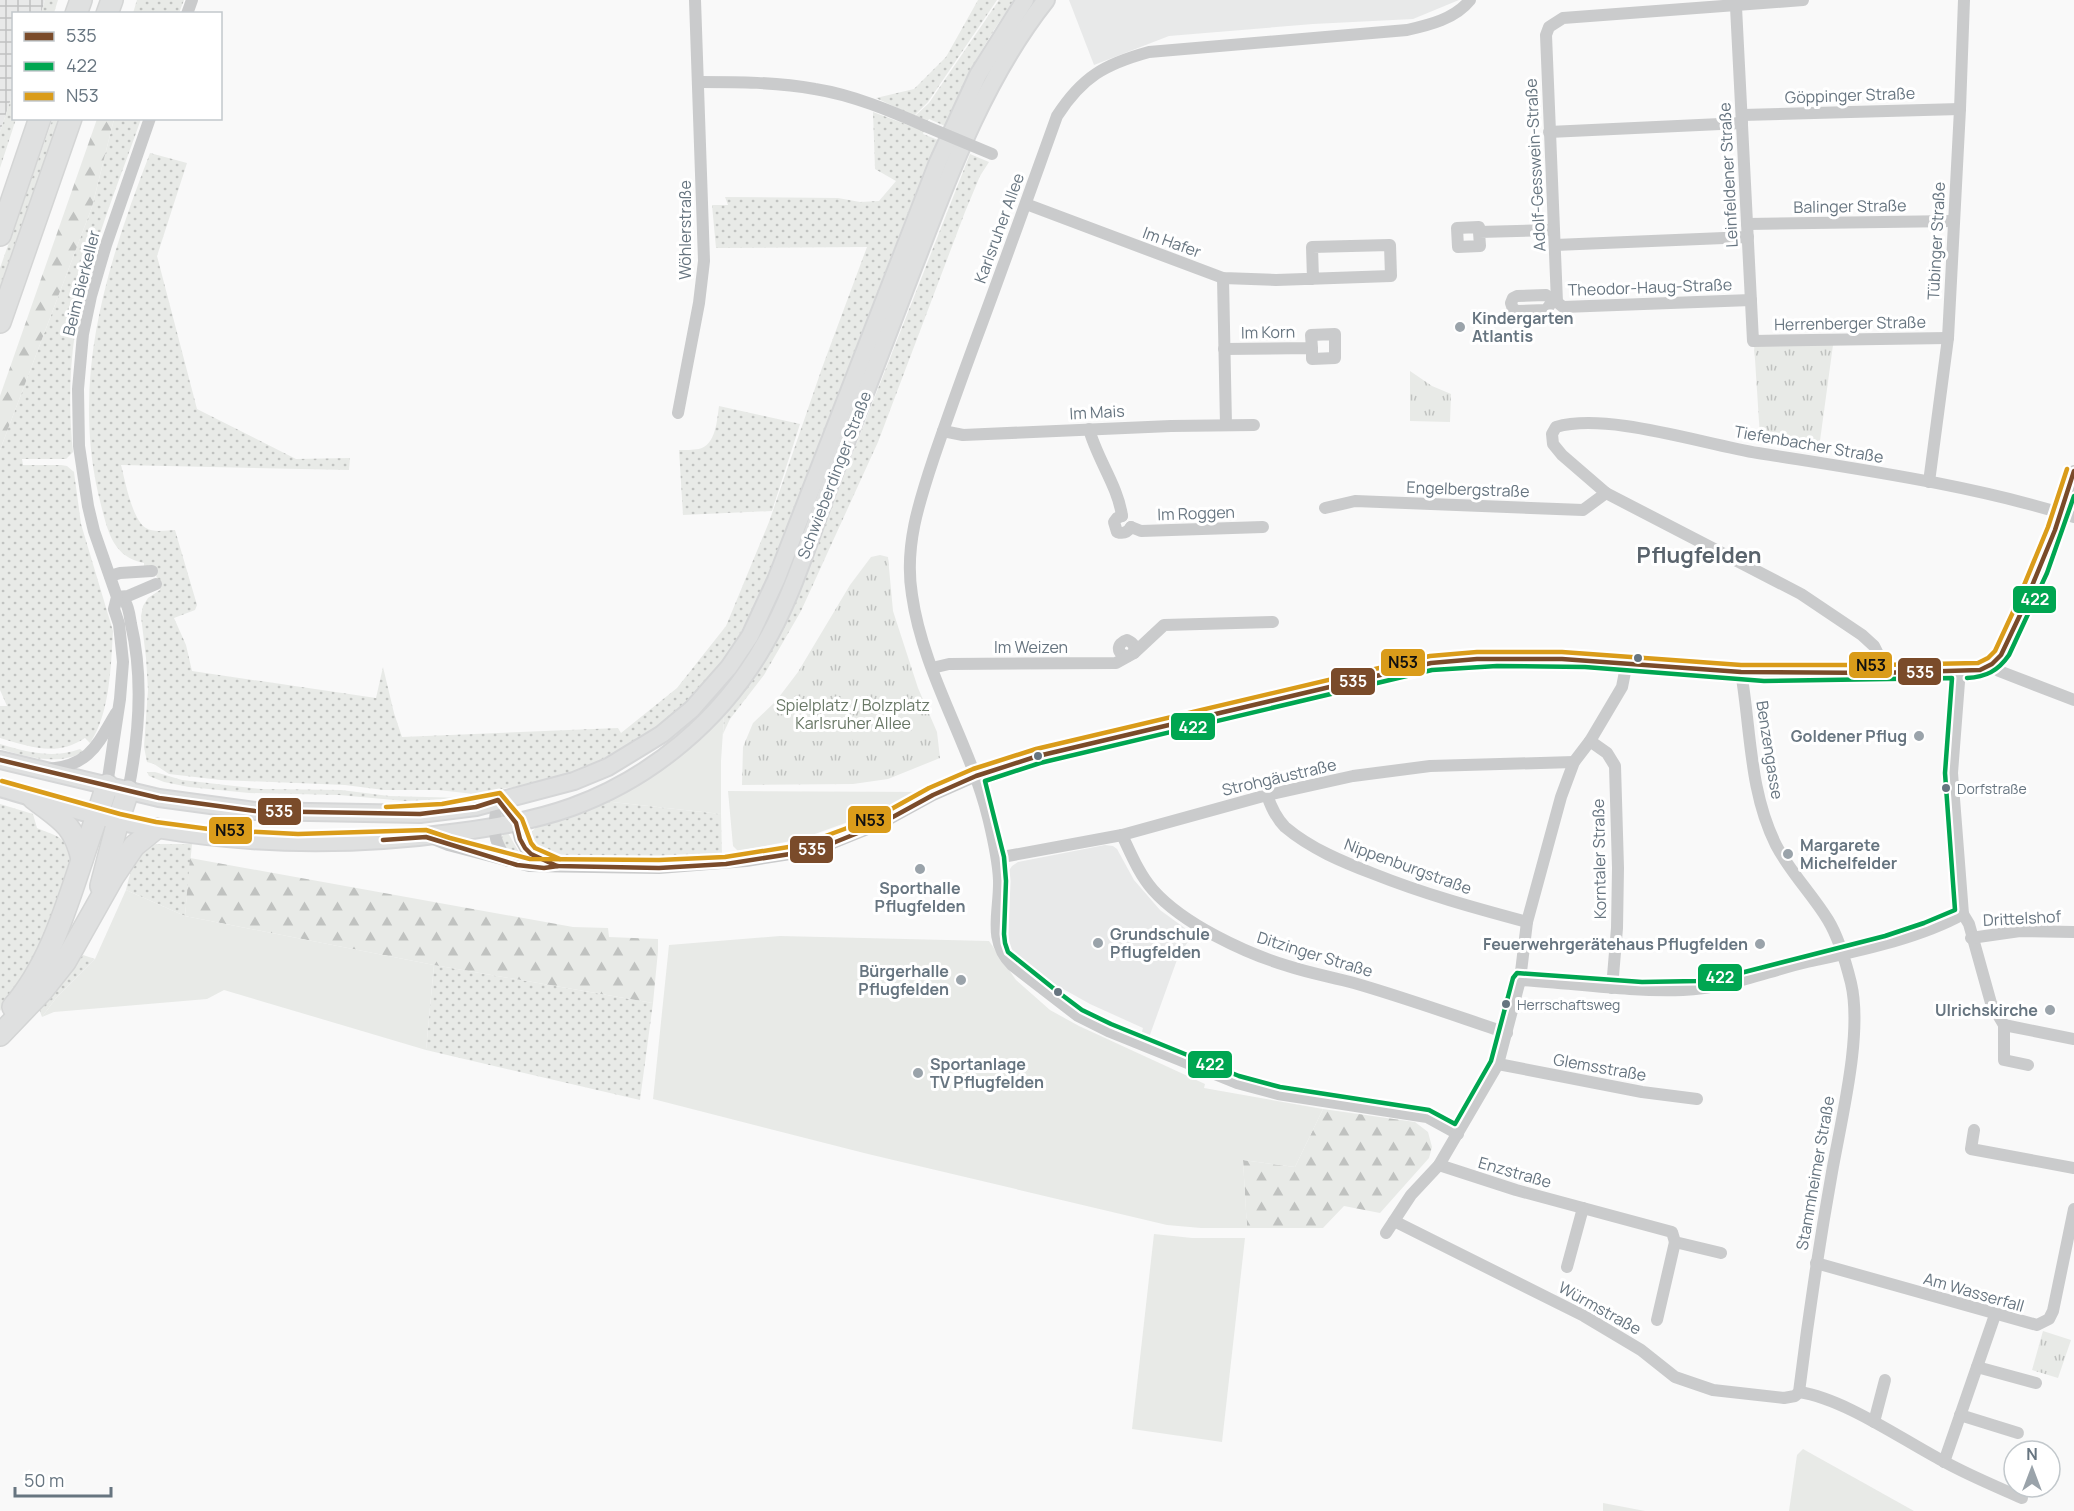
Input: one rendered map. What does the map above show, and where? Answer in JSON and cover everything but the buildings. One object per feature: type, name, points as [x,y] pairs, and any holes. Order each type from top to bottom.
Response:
[{"type":"highway","points":[[0,235],[39,120]]},
{"type":"highway","points":[[0,322],[69,120]]},
{"type":"highway","points":[[95,907],[108,818],[107,785]]},
{"type":"highway","points":[[0,1019],[15,1005],[44,958],[69,900],[82,859],[128,791]]},
{"type":"highway","points":[[33,798],[69,826],[78,843],[82,859]]},
{"type":"highway","points":[[0,1035],[42,991],[59,969],[78,942],[95,907],[134,846],[155,829]]},
{"type":"main road","name":"Schwieberdinger Straße","points":[[0,760],[172,801],[293,813],[420,814],[476,807],[574,781],[608,767],[662,734],[692,709],[718,682],[740,652],[768,600],[938,162],[978,75],[1025,0]]},
{"type":"main road","name":"Schwieberdinger Straße","points":[[0,788],[155,829],[215,837],[298,842],[356,841],[426,837],[516,823],[574,806],[636,776],[689,736],[721,706],[766,643],[782,608],[951,169],[998,75],[1046,0]]},
{"type":"street","name":"Wöhlerstraße","points":[[678,412],[699,303],[704,261],[695,0]]},
{"type":"street","name":"Karlsruher Allee","points":[[1458,1134],[1427,1117],[1278,1094],[1237,1083],[1108,1031],[1078,1016],[1002,956],[996,934],[999,881],[997,858],[976,776],[920,636],[911,592],[910,550],[919,502],[943,431],[1057,116],[1084,82],[1101,69],[1121,60],[1149,52],[1407,30],[1446,18],[1470,0]]},
{"type":"street","points":[[1736,7],[1803,0]]},
{"type":"street","name":"Tübinger Straße","points":[[1929,482],[1948,338],[1964,0]]},
{"type":"street","name":"Adolf-Gesswein-Straße","points":[[1555,302],[1555,245],[1546,35],[1549,27],[1563,18],[1736,7]]},
{"type":"street","name":"Leinfeldener Straße","points":[[1736,7],[1753,341]]},
{"type":"street","points":[[699,82],[789,85],[818,89],[867,103],[926,126],[992,157]]},
{"type":"street","name":"Göppinger Straße","points":[[1549,132],[1960,108]]},
{"type":"street","name":"Beim Bierkeller","points":[[117,597],[90,514],[81,463],[78,389],[86,318],[106,245],[149,120]]},
{"type":"street","name":"Im Hafer","points":[[1026,204],[1223,278],[1313,279],[1391,276],[1390,245],[1312,247],[1313,279]]},
{"type":"street","name":"Balinger Straße","points":[[1555,245],[1747,230],[1954,221]]},
{"type":"street","points":[[1479,232],[1553,230]]},
{"type":"street","name":"Im Korn","points":[[1223,278],[1226,425]]},
{"type":"street","name":"Theodor-Haug-Straße","points":[[1555,302],[1563,307],[1751,300]]},
{"type":"street","name":"Herrenberger Straße","points":[[1753,341],[1948,338]]},
{"type":"street","name":"Im Korn","points":[[1224,350],[1312,348]]},
{"type":"street","name":"Im Mais","points":[[943,431],[963,435],[1254,425]]},
{"type":"street","name":"Tiefenbacher Straße","points":[[1605,494],[1553,444],[1552,434],[1556,427],[1564,425],[1624,426],[1758,453],[1929,482],[2074,517]]},
{"type":"street","name":"Im Roggen","points":[[1089,429],[1120,504],[1122,516],[1131,521],[1131,527],[1141,531],[1263,527]]},
{"type":"street","points":[[426,837],[529,866],[659,868],[726,864],[803,852],[880,824],[933,795],[976,776],[1038,756],[1431,663],[1477,659],[1562,659],[1742,672],[1879,673],[1980,670],[1992,664],[2001,655],[2020,615],[2061,513],[2074,471]]},
{"type":"street","points":[[1605,494],[1801,594],[1862,635],[1874,646],[1879,656],[1879,673]]},
{"type":"street","name":"Engelbergstraße","points":[[1325,508],[1355,501],[1583,510],[1605,494]]},
{"type":"street","points":[[110,576],[152,571]]},
{"type":"street","points":[[117,597],[128,596],[156,584]]},
{"type":"street","points":[[107,785],[122,679],[122,640],[114,609],[117,597]]},
{"type":"street","points":[[117,597],[125,602],[128,608],[138,662],[138,711],[128,791]]},
{"type":"street","name":"Im Weizen","points":[[932,668],[949,664],[1116,663],[1131,654],[1164,625],[1273,622]]},
{"type":"street","points":[[1386,1233],[1411,1195],[1439,1165],[1498,1064],[1520,980],[1527,922],[1561,797],[1574,762],[1590,741],[1622,687],[1627,662]]},
{"type":"street","points":[[1992,664],[1999,671],[2074,700]]},
{"type":"street","points":[[1960,669],[1952,773],[1963,914],[1969,924],[1971,938],[1991,1003],[2004,1025],[2004,1060],[2028,1065]]},
{"type":"street","name":"Benzengasse","points":[[1742,672],[1750,745],[1765,819],[1777,846],[1828,921],[1842,955]]},
{"type":"street","points":[[40,771],[64,768],[87,756],[96,748],[119,706]]},
{"type":"street","name":"Korntaler Straße","points":[[1590,741],[1607,753],[1615,766],[1618,868],[1612,988]]},
{"type":"street","name":"Strohgäustraße","points":[[997,858],[1122,835],[1267,795],[1353,776],[1430,766],[1574,762]]},
{"type":"street","name":"Nippenburgstraße","points":[[1267,795],[1272,810],[1284,825],[1307,843],[1342,862],[1400,884],[1527,922]]},
{"type":"street","points":[[498,800],[516,823],[525,848],[531,854],[557,866]]},
{"type":"street","points":[[498,800],[494,827],[499,849],[508,861]]},
{"type":"street","name":"Ditzinger Straße","points":[[1122,835],[1141,874],[1153,890],[1168,904],[1197,924],[1238,948],[1287,966],[1354,983],[1507,1033]]},
{"type":"street","points":[[1520,980],[1612,988],[1681,990],[1738,983],[1805,962],[1842,955],[1942,926],[1963,914]]},
{"type":"street","name":"Drittelshof","points":[[1971,938],[2020,931],[2074,932]]},
{"type":"street","name":"Stammheimer Straße","points":[[1797,1394],[1855,1021],[1851,985],[1842,955]]},
{"type":"street","points":[[2004,1025],[2074,1039]]},
{"type":"street","name":"Glemsstraße","points":[[1498,1064],[1642,1092],[1698,1098]]},
{"type":"street","points":[[1974,1130],[1971,1149],[2074,1168]]},
{"type":"street","name":"Enzstraße","points":[[1439,1165],[1672,1232],[1675,1242],[1721,1253]]},
{"type":"street","points":[[1567,1268],[1583,1208]]},
{"type":"street","name":"Am Wasserfall","points":[[1816,1263],[2037,1325],[2049,1319],[2053,1311],[2074,1209]]},
{"type":"street","name":"Würmstraße","points":[[1394,1221],[1584,1316],[1641,1350],[1675,1377],[1713,1390],[1784,1398],[1797,1394],[1810,1394],[1874,1422],[1944,1462],[2002,1489]]},
{"type":"street","points":[[1657,1320],[1675,1242]]},
{"type":"street","points":[[1944,1462],[1995,1315]]},
{"type":"street","points":[[1977,1367],[2036,1383]]},
{"type":"street","points":[[1874,1422],[1885,1380]]},
{"type":"street","points":[[1960,1415],[2018,1433]]},
{"type":"shaded area","points":[[0,0],[45,0],[41,12],[12,12],[12,96],[0,132]]},
{"type":"shaded area","points":[[1069,0],[1459,0],[1413,19],[1313,24],[1169,36],[1094,65]]},
{"type":"shaded area","name":"Grundschule Pflugfelden","points":[[1105,845],[1117,849],[1134,880],[1160,910],[1193,934],[1178,957],[1147,1043],[1140,1039],[1143,1028],[1090,1004],[1031,971],[1015,959],[1007,936],[1008,872],[1012,866],[1018,862]]},
{"type":"green space","points":[[45,0],[58,0],[54,12],[41,12]]},
{"type":"green space","points":[[137,0],[184,0],[179,12],[133,12]]},
{"type":"green space","points":[[978,0],[997,0],[928,102],[914,116],[876,98],[914,89],[946,57]]},
{"type":"green space","points":[[999,0],[1015,0],[976,61],[945,126],[929,119],[927,122],[915,116],[929,103]]},
{"type":"green space","points":[[12,96],[12,120],[16,120],[0,168],[0,132]]},
{"type":"green space","points":[[873,112],[924,131],[923,134],[938,140],[768,577],[732,648],[704,684],[685,703],[631,745],[580,770],[541,782],[474,794],[438,790],[384,790],[345,785],[221,780],[169,774],[147,762],[144,747],[148,690],[141,616],[148,598],[160,590],[154,567],[144,566],[144,563],[125,555],[114,542],[106,525],[92,459],[89,414],[91,370],[97,326],[107,282],[119,239],[150,153],[187,163],[157,256],[197,409],[296,459],[350,458],[349,470],[121,465],[130,499],[141,524],[153,530],[175,530],[197,605],[195,610],[174,618],[186,645],[192,671],[376,698],[383,667],[402,737],[618,728],[621,733],[677,688],[726,626],[769,522],[867,247],[716,248],[712,205],[728,205],[725,197],[838,198],[860,202],[879,201],[896,181],[875,169]]},
{"type":"green space","points":[[52,120],[59,120],[0,288],[0,268]]},
{"type":"green space","points":[[97,120],[114,120],[92,207],[0,450],[0,396]]},
{"type":"green space","points":[[114,120],[141,120],[94,251],[80,306],[71,378],[70,408],[73,452],[66,459],[22,459],[23,465],[61,465],[67,466],[74,472],[81,524],[113,631],[106,704],[97,731],[90,743],[85,738],[74,744],[54,749],[33,747],[0,738],[0,706],[7,706],[0,690],[0,450],[92,207]]},
{"type":"green space","points":[[970,154],[989,162],[980,176],[965,212],[878,442],[801,611],[764,675],[730,719],[723,734],[724,716],[755,677],[787,621]]},
{"type":"green space","points":[[1754,344],[1833,345],[1819,448],[1760,437]]},
{"type":"green space","points":[[1410,371],[1432,386],[1451,394],[1450,422],[1410,421]]},
{"type":"green space","points":[[719,406],[800,424],[772,511],[683,515],[679,450],[699,449],[709,443],[715,431]]},
{"type":"green space","name":"Spielplatz / Bolzplatz Karlsruher Allee","points":[[880,555],[888,557],[893,611],[918,688],[937,732],[940,758],[888,779],[853,784],[742,785],[743,747],[753,723],[776,701],[798,672],[850,585],[871,557]]},
{"type":"green space","points":[[724,716],[721,814],[603,801],[688,749]]},
{"type":"green space","points":[[898,720],[899,739],[853,741],[853,721]]},
{"type":"green space","points":[[837,721],[838,741],[807,741],[806,722]]},
{"type":"green space","points":[[0,744],[20,750],[50,754],[80,749],[84,752],[63,759],[42,759],[0,749]]},
{"type":"green space","points":[[147,772],[182,780],[261,789],[341,790],[389,796],[465,798],[405,801],[339,795],[249,793],[164,782],[149,776]]},
{"type":"green space","points":[[728,791],[931,792],[801,839],[738,851],[733,846]]},
{"type":"green space","points":[[603,801],[721,814],[722,856],[687,861],[598,861],[549,856],[537,852],[532,846],[530,835],[539,825]]},
{"type":"green space","points":[[0,804],[33,814],[37,828],[55,835],[66,843],[70,861],[58,905],[34,956],[0,1011]]},
{"type":"green space","points":[[508,833],[519,852],[529,860],[514,856],[507,851],[502,837],[503,834]]},
{"type":"green space","points":[[156,844],[192,844],[185,916],[126,890],[138,856]]},
{"type":"green space","points":[[190,858],[573,927],[608,928],[609,937],[658,939],[653,1003],[434,965],[185,916]]},
{"type":"green space","points":[[126,890],[185,916],[434,965],[426,1050],[224,990],[207,999],[54,1012],[42,1017],[56,998],[95,959]]},
{"type":"green space","name":"Sportanlage TV Pflugfelden","points":[[780,936],[989,941],[1016,980],[1050,1010],[1079,1026],[1205,1084],[1204,1088],[1323,1109],[1295,1167],[1243,1160],[1247,1228],[1201,1228],[1167,1225],[868,1154],[653,1099],[669,945]]},
{"type":"green space","points":[[83,955],[95,959],[56,998],[42,1017],[39,1009]]},
{"type":"green space","points":[[434,965],[653,1003],[640,1100],[426,1050]]},
{"type":"green space","points":[[1323,1109],[1415,1122],[1428,1132],[1432,1147],[1429,1158],[1380,1213],[1344,1206],[1323,1228],[1247,1228],[1243,1160],[1295,1167]]},
{"type":"green space","points":[[1154,1234],[1192,1238],[1245,1238],[1222,1442],[1132,1429]]},
{"type":"green space","points":[[2043,1331],[2071,1340],[2058,1378],[2032,1370]]},
{"type":"green space","points":[[1803,1449],[1914,1511],[1789,1511],[1797,1455]]},
{"type":"green space","points":[[1603,1503],[1645,1511],[1603,1511]]},
{"type":"transit line","name":"N53","points":[[2,781],[120,814],[156,822],[216,830],[298,834],[426,830],[530,859],[659,860],[725,857],[801,845],[877,817],[929,788],[973,769],[1036,749],[1430,656],[1477,652],[1562,652],[1741,665],[1978,663],[1995,651],[2013,612],[2048,527],[2067,469]]},
{"type":"transit line","name":"535","points":[[0,760],[159,798],[255,811],[420,814],[476,807],[498,800],[516,823],[525,848],[531,854],[557,866],[659,868],[726,864],[803,852],[833,843],[880,824],[933,795],[976,776],[1038,756],[1431,663],[1477,659],[1562,659],[1741,672],[1879,673],[1980,670],[1992,664],[2001,655],[2020,615],[2055,530],[2074,471]]},
{"type":"transit line","name":"422","points":[[1967,678],[1991,672],[2009,655],[2047,573],[2074,496]]},
{"type":"transit line","name":"422","points":[[1497,666],[1585,667],[1764,681],[1952,678],[1945,773],[1955,910],[1885,936],[1729,976],[1698,981],[1642,982],[1517,973],[1513,978],[1491,1061],[1455,1124],[1429,1110],[1280,1087],[1239,1076],[1082,1010],[1008,952],[1004,934],[1006,881],[1004,857],[985,781],[1040,763],[1432,670],[1497,666]]},
{"type":"transit line","name":"N53","points":[[386,807],[442,804],[500,793],[522,819],[535,848],[560,859]]},
{"type":"transit line","name":"535","points":[[383,840],[426,837],[517,865],[544,868],[558,866]]},
{"type":"place","name":"Kindergarten Atlantis","points":[[1460,327]]},
{"type":"place","name":"Goldener Pflug","points":[[1919,736]]},
{"type":"place","name":"Dorfstraße","points":[[1946,788]]},
{"type":"place","name":"Margarete Michelfelder","points":[[1788,854]]},
{"type":"place","name":"Sporthalle Pflugfelden","points":[[920,869]]},
{"type":"place","name":"Grundschule Pflugfelden","points":[[1098,943]]},
{"type":"place","name":"Feuerwehrgerätehaus Pflugfelden","points":[[1760,944]]},
{"type":"place","name":"Bürgerhalle Pflugfelden","points":[[961,980]]},
{"type":"place","name":"Herrschaftsweg","points":[[1506,1004]]},
{"type":"place","name":"Ulrichskirche","points":[[2050,1010]]},
{"type":"place","name":"Sportanlage TV Pflugfelden","points":[[918,1073]]},
{"type":"district","name":"Pflugfelden","points":[[1699,555]]}]
